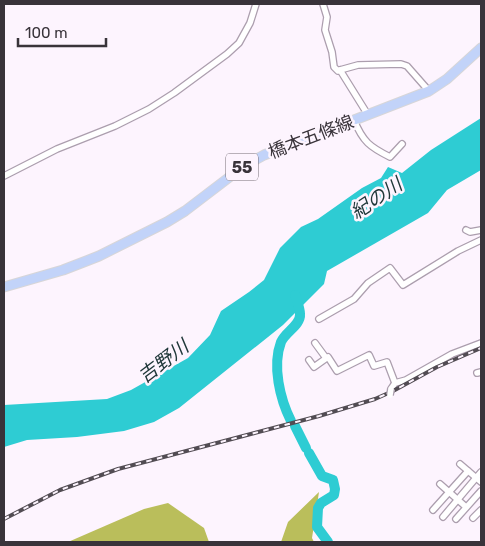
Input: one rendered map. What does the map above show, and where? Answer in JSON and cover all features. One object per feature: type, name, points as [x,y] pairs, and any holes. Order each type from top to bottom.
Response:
[{"type":"main road","name":"橋本五條線","points":[[4,287],[63,270],[99,256],[185,211],[244,166],[264,155],[429,91],[447,80],[481,48]]},
{"type":"street","points":[[4,176],[57,149],[116,126],[149,109],[174,92],[238,44],[250,23],[256,4]]},
{"type":"street","points":[[323,4],[327,17],[325,30],[332,52],[334,67],[338,71],[358,65],[401,64],[407,66],[429,91]]},
{"type":"street","points":[[340,70],[368,115]]},
{"type":"street","points":[[354,120],[359,132],[372,148],[390,156],[402,144]]},
{"type":"street","points":[[466,230],[470,232],[481,230]]},
{"type":"street","points":[[319,319],[354,299],[368,283],[390,268],[402,286],[458,251],[481,240]]},
{"type":"street","points":[[315,343],[326,358],[328,357],[337,371],[368,355],[374,366],[387,362],[395,383]]},
{"type":"street","points":[[389,394],[395,383],[406,380],[452,354],[481,343]]},
{"type":"street","points":[[308,360],[314,367],[326,358]]},
{"type":"street","points":[[460,464],[478,480]]},
{"type":"street","points":[[433,510],[468,471]]},
{"type":"street","points":[[443,517],[457,500],[478,480],[481,472]]},
{"type":"street","points":[[440,484],[466,507]]},
{"type":"street","points":[[456,519],[481,491]]},
{"type":"street","points":[[473,518],[481,510]]},
{"type":"green space","points":[[319,492],[312,538],[314,542],[281,542],[288,522]]},
{"type":"green space","points":[[168,503],[204,528],[209,542],[68,542],[144,509]]},
{"type":"water","name":"紀の川","points":[[481,118],[481,170],[447,190],[428,213],[327,271],[324,284],[283,325],[179,408],[154,422],[124,431],[77,437],[27,440],[4,447],[4,405],[107,399],[131,390],[188,358],[210,335],[221,311],[264,280],[280,248],[301,227],[318,219],[362,188],[381,178],[388,167],[402,173],[431,150]]},
{"type":"waterway","points":[[291,421],[278,382],[277,361],[278,351],[283,338],[300,318],[300,309],[295,295]]},
{"type":"waterway","points":[[295,426],[306,448]]},
{"type":"waterway","points":[[309,453],[322,476],[333,480],[335,489],[334,495],[321,503],[318,508],[317,527],[328,542]]},
{"type":"railway","points":[[4,519],[60,490],[118,469],[319,416],[375,399],[437,367],[481,348]]},
{"type":"water label","name":"吉野川","points":[[163,361]]}]
